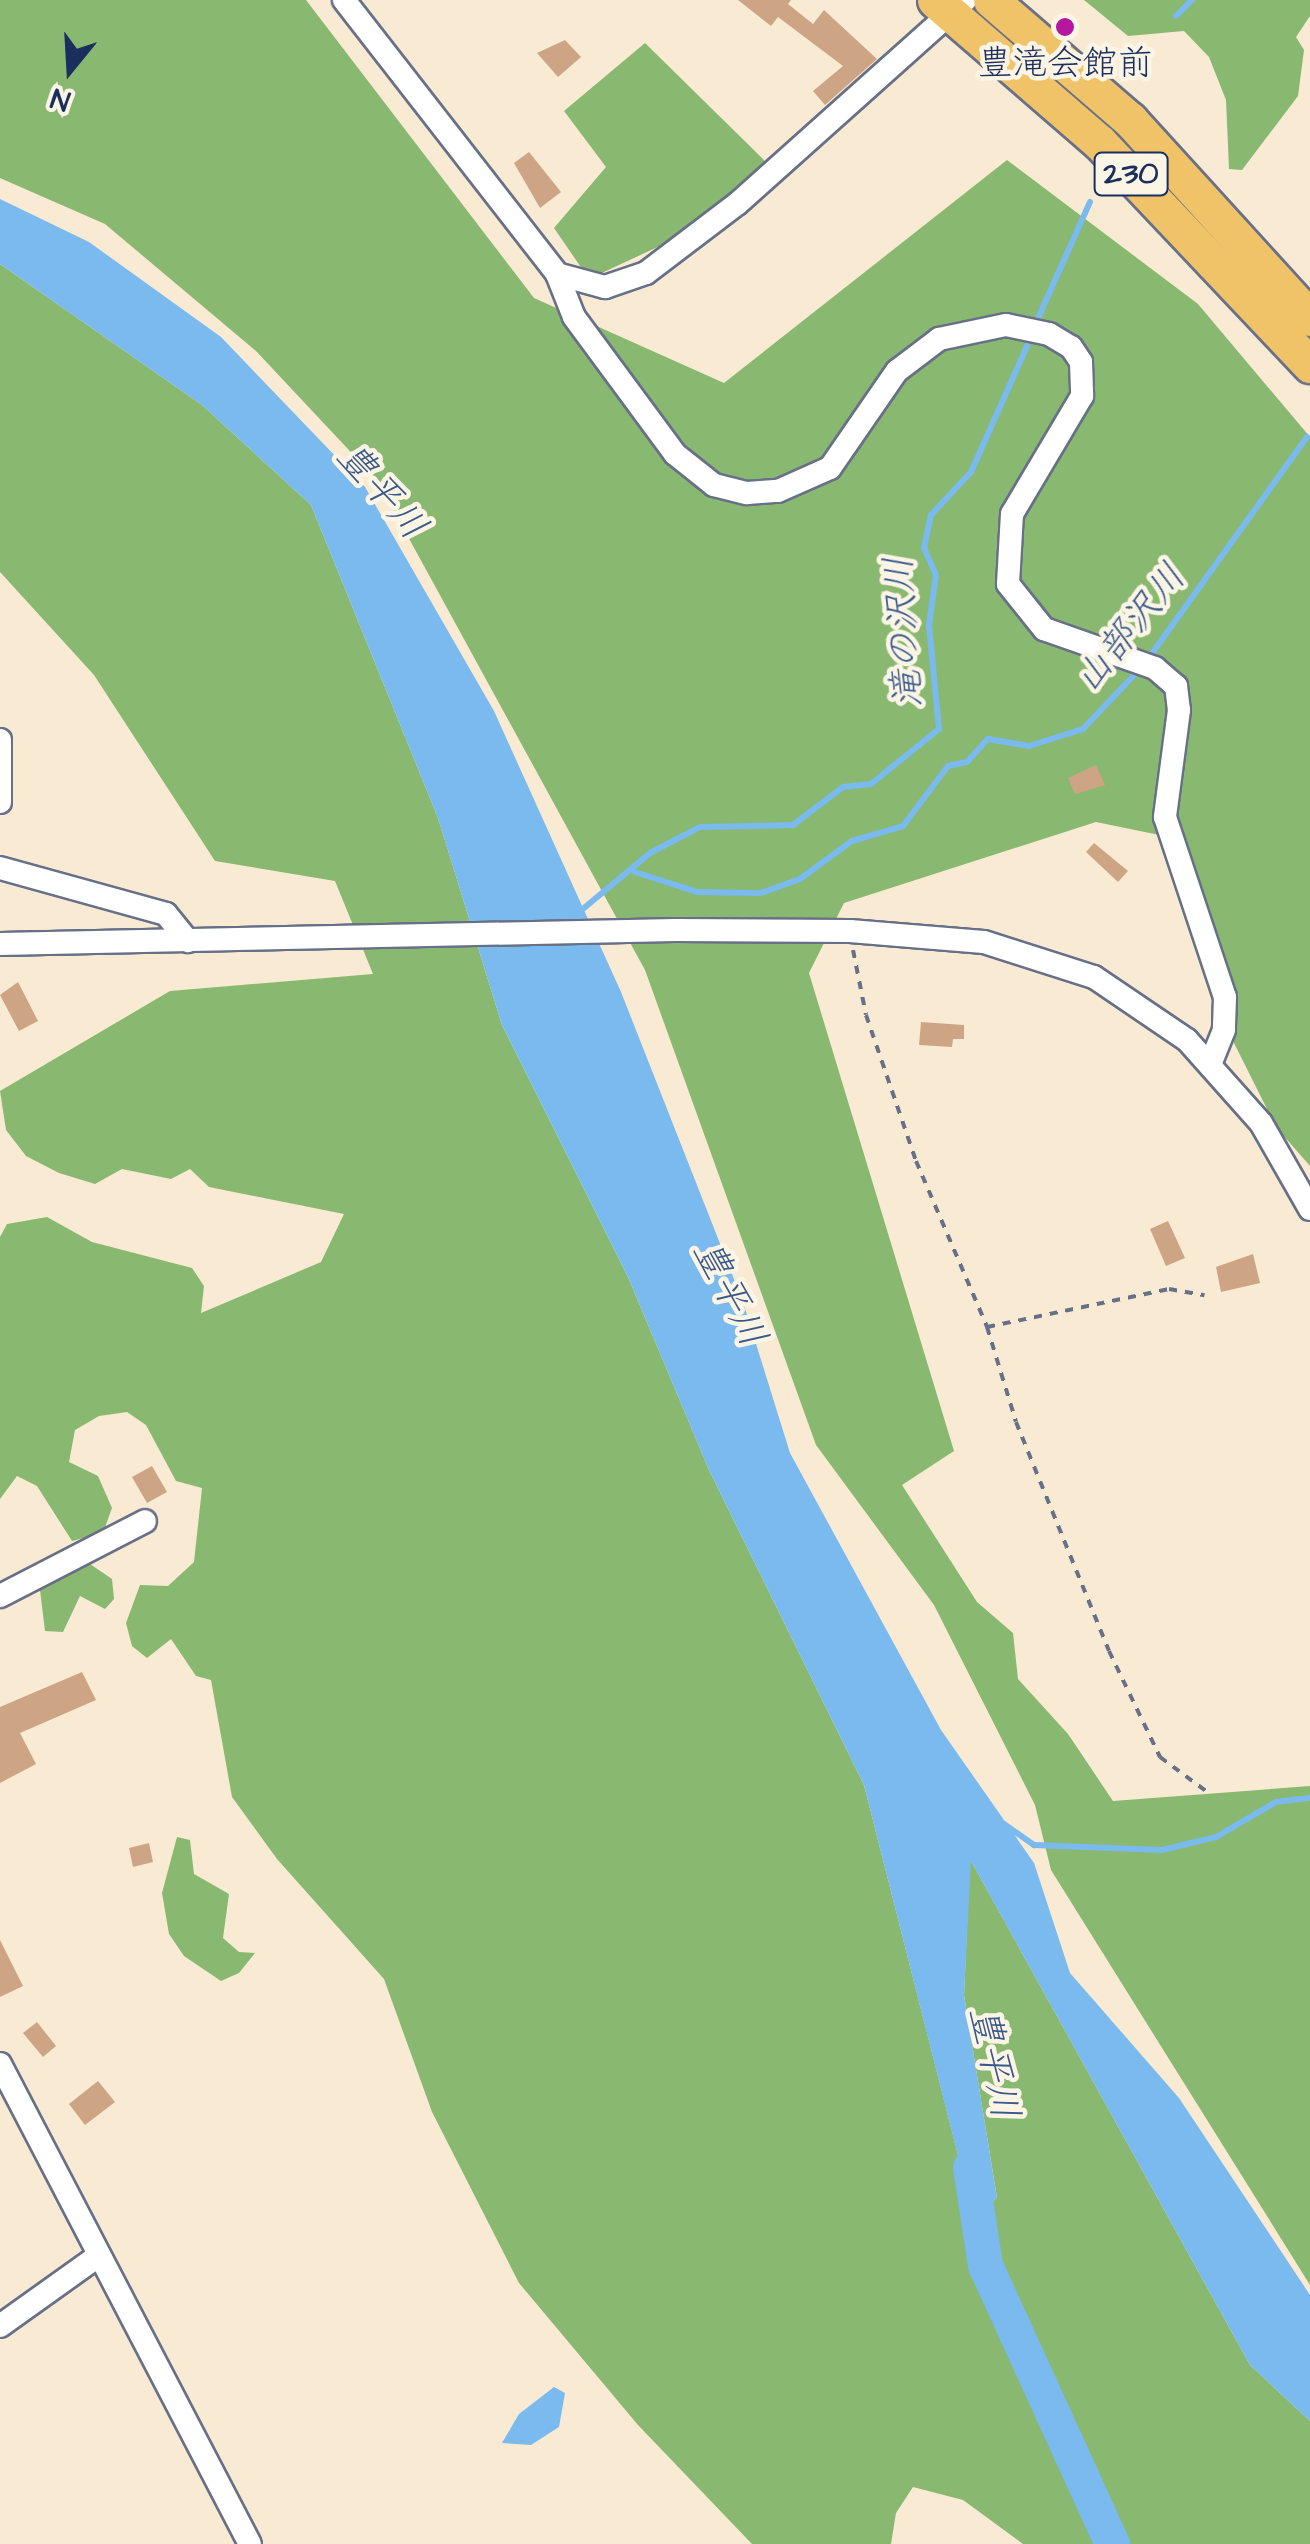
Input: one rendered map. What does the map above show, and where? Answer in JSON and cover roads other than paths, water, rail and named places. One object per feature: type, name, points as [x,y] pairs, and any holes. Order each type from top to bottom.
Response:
[{"type":"highway","name":"230","points":[[991,0],[1130,120],[1310,318]]},
{"type":"highway","name":"230","points":[[951,5],[1100,142],[1310,365]]},
{"type":"street","points":[[344,0],[557,274],[574,317],[675,454],[714,485],[747,493],[778,491],[830,468],[897,371],[939,339],[1006,325],[1049,334],[1071,347],[1081,362],[1082,396],[1012,514],[1008,584],[1044,629],[1147,665],[1176,686],[1179,710],[1164,817],[1225,997],[1224,1030],[1211,1062]]},
{"type":"street","points":[[557,274],[604,287],[646,273],[738,204],[951,5]]},
{"type":"street","points":[[0,740],[0,802]]},
{"type":"street","points":[[0,868],[166,914],[188,942]]},
{"type":"street","points":[[0,944],[341,940],[675,930],[850,931],[984,942],[1060,962],[1162,1019],[1211,1062],[1262,1123],[1310,1210]]},
{"type":"street","points":[[0,1596],[145,1521]]},
{"type":"street","points":[[0,2064],[250,2544]]},
{"type":"street","points":[[0,2326],[98,2256]]},
{"type":"water","points":[[0,199],[89,242],[221,337],[365,487],[494,711],[621,992],[743,1302],[790,1453],[941,1730],[1034,1863],[1070,1973],[1179,2098],[1310,2295],[1310,2421],[1250,2365],[971,1861],[964,1995],[997,2198],[973,2215],[864,1785],[709,1470],[628,1277],[502,1025],[438,818],[311,505],[202,405],[0,264]]},
{"type":"water","points":[[554,2387],[565,2393],[559,2427],[531,2445],[502,2443],[519,2414]]},
{"type":"waterway","name":"滝の沢川","points":[[1176,16],[1192,0]]},
{"type":"waterway","name":"滝の沢川","points":[[1039,316],[1090,202]]},
{"type":"waterway","name":"滝の沢川","points":[[578,913],[650,853],[700,827],[793,825],[843,787],[871,784],[939,729],[929,625],[936,575],[924,548],[931,515],[971,472],[1027,346]]},
{"type":"waterway","name":"山部沢川","points":[[1148,659],[1307,437]]},
{"type":"waterway","name":"山部沢川","points":[[635,872],[697,892],[761,893],[800,879],[852,841],[903,826],[948,766],[967,762],[988,739],[1029,746],[1083,729],[1140,669]]},
{"type":"waterway","points":[[1004,1824],[1034,1845],[1162,1850],[1216,1837],[1276,1802],[1310,1798]]},
{"type":"waterway","name":"豊平川","points":[[970,2167],[985,2265],[1112,2544]]},
{"type":"place","name":"豊滝会館前","points":[[1065,27]]}]
